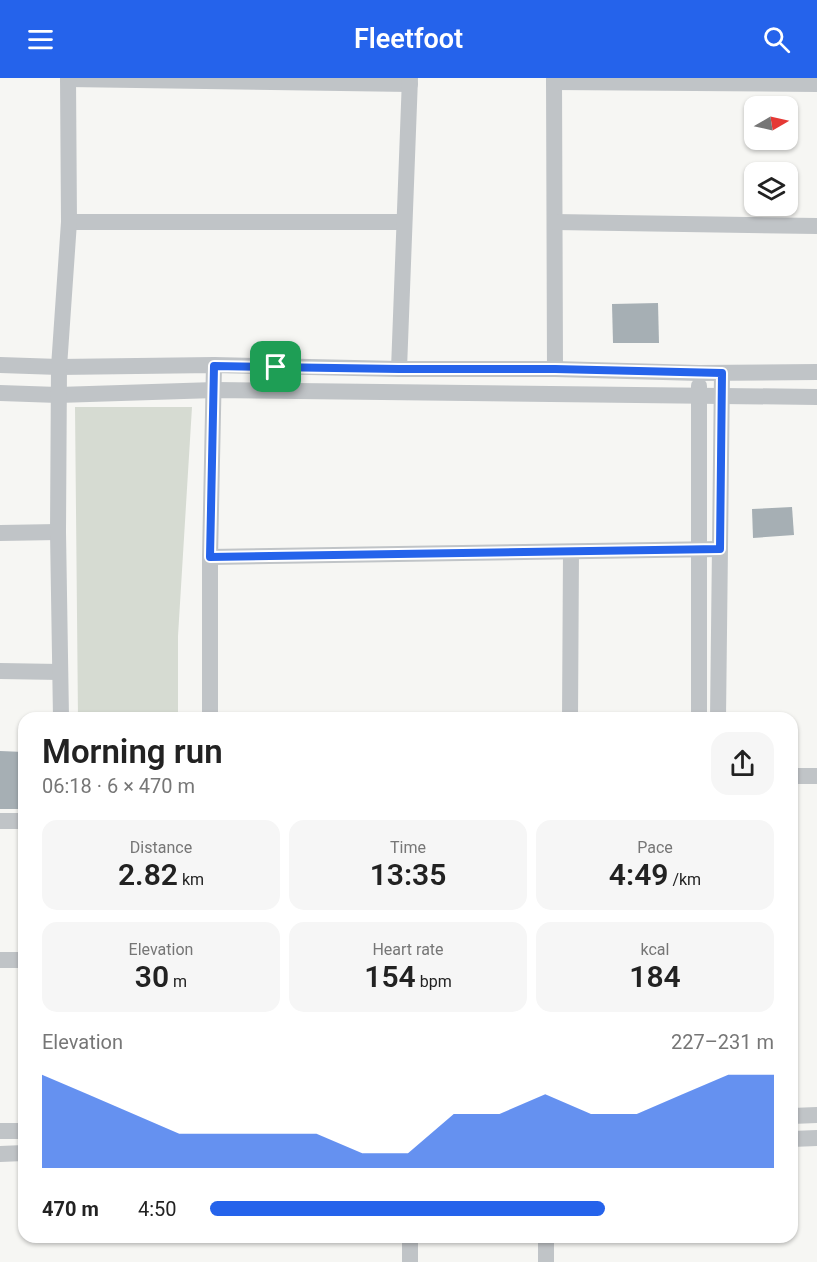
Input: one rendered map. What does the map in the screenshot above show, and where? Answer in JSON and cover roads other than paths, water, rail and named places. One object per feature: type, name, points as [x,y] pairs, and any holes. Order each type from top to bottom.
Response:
[{"type":"street","points":[[61,712],[58,394],[69,222],[68,78],[410,81],[399,369]]},
{"type":"street","points":[[555,369],[554,80],[817,84]]},
{"type":"street","points":[[69,222],[404,222]]},
{"type":"street","points":[[555,222],[817,226]]},
{"type":"street","points":[[0,365],[555,369],[699,373],[817,372]]},
{"type":"street","points":[[210,712],[214,366]]},
{"type":"street","points":[[699,373],[699,712]]},
{"type":"street","points":[[718,712],[722,373]]},
{"type":"street","points":[[0,393],[58,394],[215,390],[817,397]]},
{"type":"street","points":[[0,533],[58,532]]},
{"type":"street","points":[[210,557],[720,549]]},
{"type":"street","points":[[570,712],[571,552]]},
{"type":"street","points":[[0,671],[60,672]]},
{"type":"street","points":[[798,776],[817,776]]},
{"type":"street","points":[[0,821],[18,821]]},
{"type":"street","points":[[0,960],[18,960]]},
{"type":"street","points":[[798,1116],[817,1115]]},
{"type":"street","points":[[0,1131],[18,1131]]},
{"type":"street","points":[[798,1139],[817,1138]]},
{"type":"street","points":[[0,1154],[18,1153]]},
{"type":"street","points":[[410,1243],[410,1262]]},
{"type":"street","points":[[546,1243],[546,1262]]}]
